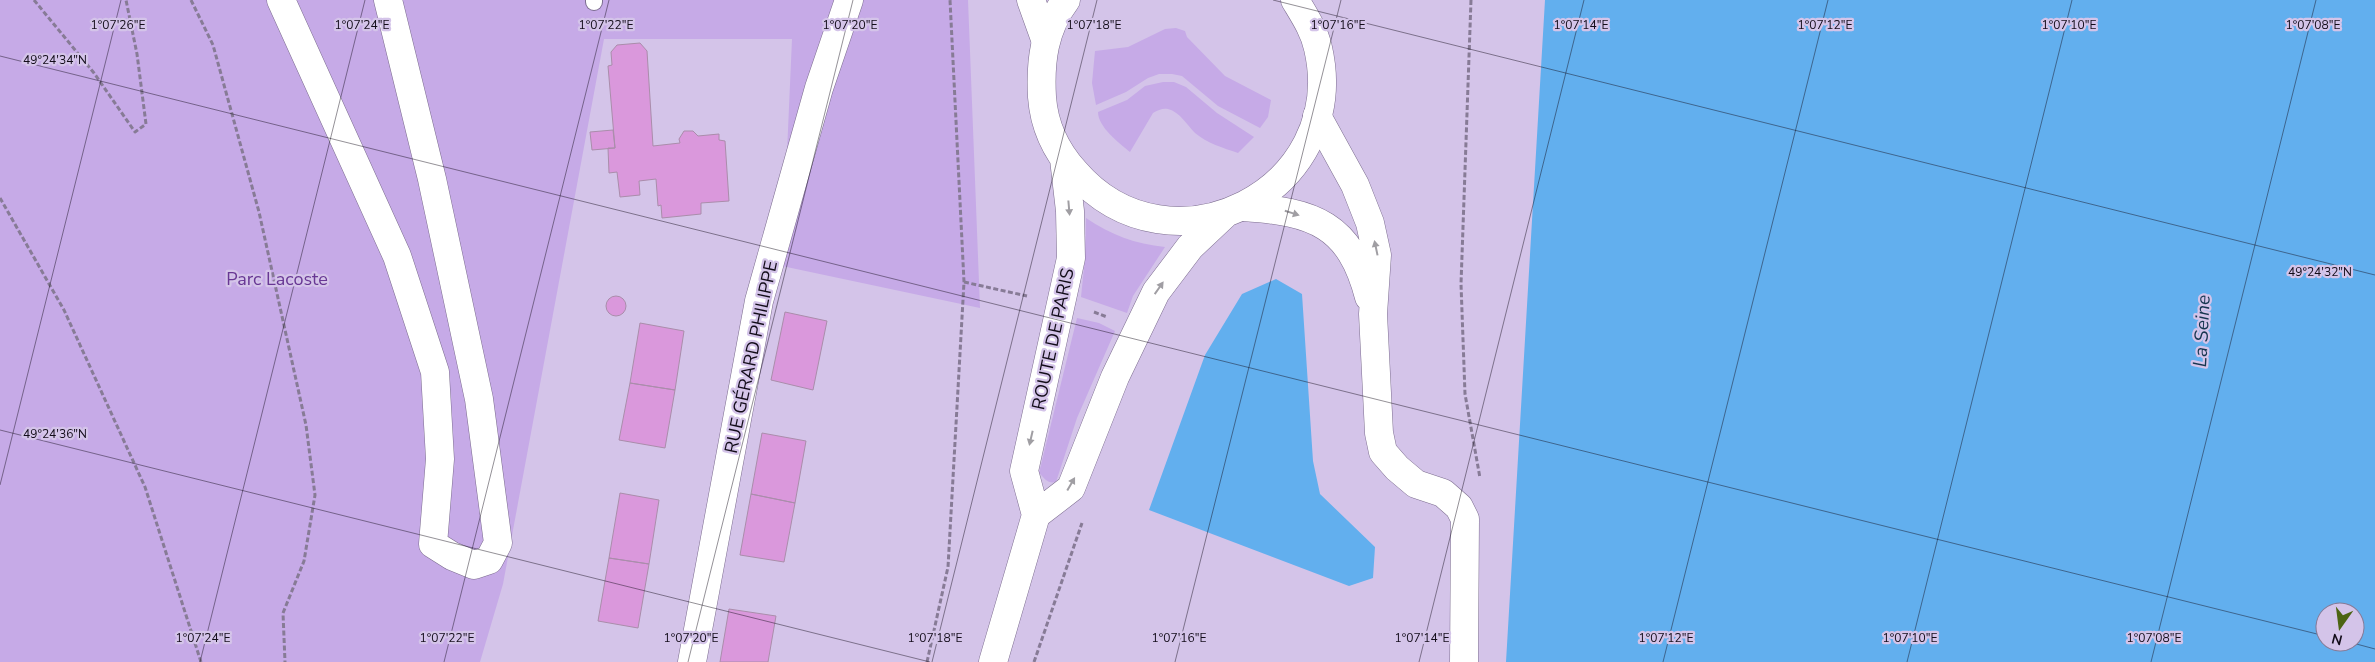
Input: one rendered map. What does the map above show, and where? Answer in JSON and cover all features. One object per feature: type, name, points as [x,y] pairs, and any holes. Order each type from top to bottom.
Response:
[{"type":"street","points":[[281,0],[397,256],[435,372],[440,459],[433,544],[452,556],[474,565],[489,560],[498,543],[479,399],[432,179],[388,0]]},
{"type":"street","name":"RUE GÉRARD PHILIPPE","points":[[692,662],[759,301],[819,88],[849,0]]},
{"type":"street","points":[[1031,0],[1045,40]]},
{"type":"street","points":[[1066,0],[1045,40],[1041,67],[1043,110],[1052,137],[1064,159],[1085,183],[1119,207],[1159,220],[1192,221],[1234,211],[1284,210],[1314,220],[1336,234],[1351,249],[1358,263],[1373,314]]},
{"type":"street","points":[[993,662],[1036,516],[1071,488],[1115,377],[1156,292],[1190,246],[1234,211],[1266,193],[1284,178],[1303,151],[1311,135],[1322,94],[1322,71],[1318,48],[1311,28],[1295,0]]},
{"type":"street","points":[[1308,0],[1311,28]]},
{"type":"street","points":[[1317,116],[1355,185],[1370,223],[1378,256],[1373,314],[1379,434],[1383,452],[1416,484],[1444,493],[1459,507],[1465,519],[1464,662]]},
{"type":"street","name":"ROUTE DE PARIS","points":[[1036,516],[1024,472],[1071,258],[1070,211],[1064,159]]},
{"type":"path","points":[[34,0],[94,74],[135,132],[146,124],[137,54],[126,0]]},
{"type":"path","points":[[191,0],[213,45],[257,203],[306,424],[315,495],[304,561],[283,613],[285,662]]},
{"type":"path","points":[[927,662],[948,567],[964,282],[950,0]]},
{"type":"path","points":[[1471,0],[1461,284],[1465,394],[1480,480]]},
{"type":"path","points":[[0,198],[64,310],[146,487],[201,662]]},
{"type":"path","points":[[964,282],[1030,297]]},
{"type":"path","points":[[1085,310],[1114,320]]},
{"type":"green space","name":"Parc Lacoste","points":[[0,0],[968,0],[980,308],[782,266],[792,39],[604,39],[503,584],[480,662],[0,662]]},
{"type":"green space","points":[[1176,28],[1185,31],[1187,37],[1225,76],[1271,100],[1268,117],[1260,128],[1218,106],[1182,76],[1172,74],[1159,74],[1148,78],[1126,92],[1096,105],[1092,83],[1095,51],[1128,47],[1165,29]]},
{"type":"green space","points":[[1163,82],[1174,82],[1186,87],[1217,113],[1254,137],[1238,153],[1205,140],[1195,133],[1176,113],[1164,109],[1153,113],[1130,152],[1105,129],[1098,112],[1127,100],[1145,86]]},
{"type":"green space","points":[[1086,218],[1124,238],[1144,244],[1165,247],[1133,296],[1127,313],[1081,297],[1085,258]]},
{"type":"green space","points":[[1077,318],[1099,323],[1115,331],[1077,418],[1056,482],[1051,482],[1039,473]]},
{"type":"water","name":"La Seine","points":[[1545,0],[2375,0],[2375,662],[1506,662]]},
{"type":"water","points":[[1276,279],[1302,294],[1313,461],[1320,494],[1375,547],[1373,578],[1349,586],[1149,510],[1205,355],[1242,294]]},
{"type":"building","points":[[640,43],[647,51],[653,146],[680,143],[679,139],[684,131],[693,131],[698,136],[719,134],[719,140],[725,141],[729,201],[701,203],[701,214],[662,218],[661,205],[658,206],[656,179],[639,181],[640,195],[620,197],[617,172],[609,173],[608,148],[615,148],[608,66],[612,65],[611,52],[617,45]]},
{"type":"building","points":[[613,130],[615,148],[592,150],[590,132]]},
{"type":"building","points":[[616,296],[623,299],[626,306],[623,313],[616,316],[609,313],[606,306],[609,299]]},
{"type":"building","points":[[785,312],[827,321],[813,390],[771,380]]},
{"type":"building","points":[[640,323],[684,331],[675,390],[630,383]]},
{"type":"building","points":[[630,383],[675,390],[665,448],[619,440]]},
{"type":"building","points":[[762,433],[806,441],[795,503],[751,494]]},
{"type":"building","points":[[620,493],[659,500],[649,564],[609,558]]},
{"type":"building","points":[[751,494],[795,503],[784,562],[740,555]]},
{"type":"building","points":[[609,558],[649,564],[638,628],[598,621]]},
{"type":"building","points":[[729,609],[776,616],[768,662],[720,662]]}]
